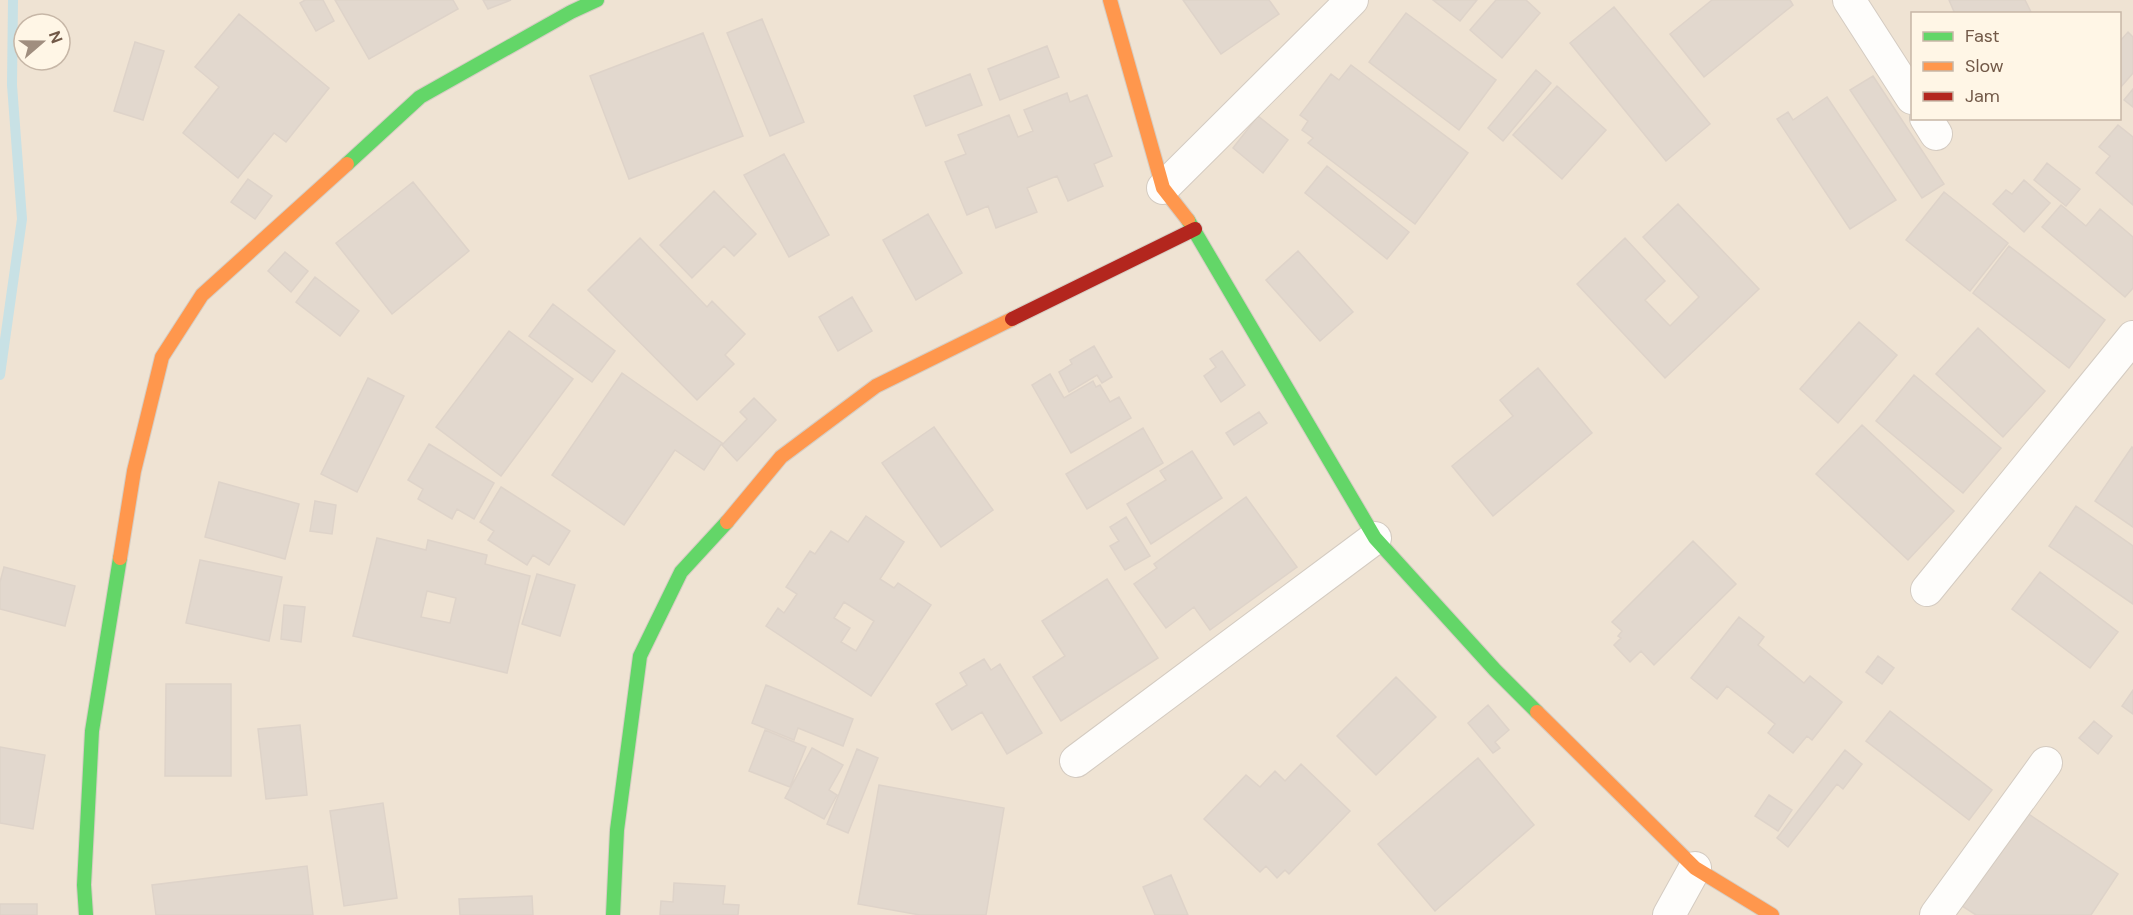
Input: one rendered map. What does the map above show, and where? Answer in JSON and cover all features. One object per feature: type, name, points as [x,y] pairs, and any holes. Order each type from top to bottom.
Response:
[{"type":"street","points":[[86,915],[84,885],[92,731],[134,471],[162,357],[202,295],[420,97],[571,12],[597,0]]},
{"type":"street","points":[[1110,0],[1163,188],[1195,229],[1375,538],[1495,670],[1695,868],[1772,915]]},
{"type":"street","points":[[1163,188],[1352,0]]},
{"type":"street","points":[[1849,0],[1911,96]]},
{"type":"street","points":[[613,915],[617,830],[640,656],[681,572],[726,523],[781,457],[876,386],[1195,229]]},
{"type":"street","points":[[1927,590],[2133,337]]},
{"type":"street","points":[[1076,761],[1375,538]]},
{"type":"street","points":[[1936,915],[2046,763]]},
{"type":"street","points":[[1669,915],[1695,868]]},
{"type":"shaded area","points":[[0,0],[2133,0],[2133,915],[0,915]]},
{"type":"building","points":[[305,0],[323,0],[334,21],[316,31],[300,3]]},
{"type":"building","points":[[335,0],[453,0],[458,9],[369,59]]},
{"type":"building","points":[[483,0],[511,0],[488,9]]},
{"type":"building","points":[[1183,0],[1269,0],[1279,14],[1221,54]]},
{"type":"building","points":[[1433,0],[1477,0],[1460,21]]},
{"type":"building","points":[[1496,0],[1526,0],[1540,13],[1502,58],[1470,30]]},
{"type":"building","points":[[1712,0],[1790,0],[1793,5],[1704,77],[1670,34]]},
{"type":"building","points":[[1949,0],[2025,0],[2031,12],[1954,12]]},
{"type":"building","points":[[1614,7],[1710,124],[1666,161],[1570,43]]},
{"type":"building","points":[[1406,13],[1496,80],[1459,130],[1369,62]]},
{"type":"building","points":[[239,14],[329,88],[286,142],[274,133],[238,178],[183,133],[219,87],[195,67]]},
{"type":"building","points":[[762,19],[804,122],[770,136],[727,33]]},
{"type":"building","points":[[2128,32],[2133,37],[2133,73],[2121,87],[2121,40]]},
{"type":"building","points":[[703,33],[743,136],[629,179],[590,76]]},
{"type":"building","points":[[135,42],[164,51],[143,120],[114,111]]},
{"type":"building","points":[[1047,46],[1059,77],[1000,100],[988,69]]},
{"type":"building","points":[[1351,65],[1468,153],[1415,224],[1308,143],[1313,138],[1302,130],[1308,121],[1300,115],[1331,74],[1339,80]]},
{"type":"building","points":[[1536,70],[1551,83],[1503,141],[1488,128]]},
{"type":"building","points":[[970,74],[982,105],[926,126],[914,96]]},
{"type":"building","points":[[1873,76],[1944,184],[1922,198],[1850,90]]},
{"type":"building","points":[[1557,86],[1606,130],[1562,179],[1513,135]]},
{"type":"building","points":[[2133,89],[2133,107],[2124,100]]},
{"type":"building","points":[[1067,93],[1070,102],[1087,95],[1112,156],[1094,164],[1103,186],[1068,201],[1057,176],[1027,188],[1037,212],[996,228],[988,206],[967,215],[945,162],[966,154],[958,135],[1009,115],[1018,137],[1033,131],[1024,110]]},
{"type":"building","points":[[1827,97],[1896,200],[1850,229],[1777,119],[1788,112],[1793,120]]},
{"type":"building","points":[[1258,116],[1288,140],[1263,173],[1233,148]]},
{"type":"building","points":[[2118,125],[2133,137],[2133,205],[2096,173],[2110,156],[2099,147]]},
{"type":"building","points":[[784,154],[829,235],[789,257],[744,175]]},
{"type":"building","points":[[2047,163],[2080,189],[2066,206],[2034,180]]},
{"type":"building","points":[[1327,166],[1409,232],[1387,259],[1305,193]]},
{"type":"building","points":[[248,179],[272,196],[255,219],[231,202]]},
{"type":"building","points":[[2024,180],[2050,203],[2024,232],[1993,204],[2006,190],[2012,194]]},
{"type":"building","points":[[413,182],[469,251],[392,314],[336,243]]},
{"type":"building","points":[[714,191],[756,234],[734,256],[724,246],[692,278],[660,245]]},
{"type":"building","points":[[1944,192],[2008,243],[1970,291],[1906,240]]},
{"type":"building","points":[[1678,204],[1759,289],[1665,378],[1577,284],[1625,238],[1665,281],[1645,300],[1670,326],[1699,297],[1643,237]]},
{"type":"building","points":[[2061,205],[2086,226],[2100,209],[2133,237],[2133,288],[2125,297],[2042,227]]},
{"type":"building","points":[[928,214],[962,273],[916,300],[883,240]]},
{"type":"building","points":[[640,238],[707,307],[712,301],[745,334],[725,355],[734,364],[697,400],[588,290]]},
{"type":"building","points":[[2009,246],[2105,320],[2069,368],[1973,293]]},
{"type":"building","points":[[1298,251],[1353,312],[1320,341],[1266,280]]},
{"type":"building","points":[[285,252],[308,271],[291,292],[268,271]]},
{"type":"building","points":[[315,277],[359,311],[340,336],[296,302]]},
{"type":"building","points":[[852,297],[872,331],[838,351],[819,317]]},
{"type":"building","points":[[553,304],[615,351],[592,382],[529,336]]},
{"type":"building","points":[[1859,322],[1897,355],[1838,423],[1800,389]]},
{"type":"building","points":[[1978,328],[2045,391],[2003,437],[1936,374]]},
{"type":"building","points":[[509,331],[573,379],[501,476],[436,427]]},
{"type":"building","points":[[1094,346],[1112,377],[1102,383],[1097,375],[1069,392],[1059,372],[1072,364],[1070,360]]},
{"type":"building","points":[[1222,351],[1245,385],[1221,402],[1204,376],[1216,367],[1210,359]]},
{"type":"building","points":[[1538,368],[1592,433],[1493,516],[1452,466],[1513,416],[1500,400]]},
{"type":"building","points":[[622,373],[722,443],[704,470],[675,450],[624,525],[552,475]]},
{"type":"building","points":[[1050,374],[1064,398],[1093,381],[1096,387],[1100,385],[1110,402],[1119,397],[1131,418],[1071,453],[1032,385]]},
{"type":"building","points":[[1914,375],[2001,448],[1963,493],[1876,421]]},
{"type":"building","points":[[368,378],[404,396],[357,492],[321,474]]},
{"type":"building","points":[[754,398],[776,420],[737,461],[722,445],[747,419],[740,412]]},
{"type":"building","points":[[1259,412],[1267,423],[1234,445],[1226,433]]},
{"type":"building","points":[[1862,425],[1954,511],[1908,560],[1816,474]]},
{"type":"building","points":[[934,427],[993,510],[941,547],[882,463]]},
{"type":"building","points":[[1143,428],[1163,463],[1087,509],[1066,474]]},
{"type":"building","points":[[429,444],[494,483],[474,519],[457,509],[452,519],[418,499],[423,489],[408,480]]},
{"type":"building","points":[[2133,448],[2133,527],[2095,501]]},
{"type":"building","points":[[1192,451],[1222,498],[1151,544],[1127,504],[1166,480],[1160,471]]},
{"type":"building","points":[[219,482],[299,504],[285,559],[205,537]]},
{"type":"building","points":[[501,487],[570,531],[549,565],[533,555],[527,565],[488,540],[494,531],[480,522]]},
{"type":"building","points":[[1246,497],[1297,567],[1210,630],[1194,607],[1166,628],[1134,584],[1157,568],[1154,564]]},
{"type":"building","points":[[315,501],[336,505],[332,534],[310,531]]},
{"type":"building","points":[[2076,506],[2133,546],[2133,604],[2049,546]]},
{"type":"building","points":[[866,516],[904,542],[880,579],[894,588],[898,583],[931,605],[871,696],[766,626],[778,608],[784,613],[797,594],[786,587],[810,551],[815,554],[831,531],[848,542]],"holes":[[[844,602],[874,621],[856,651],[841,642],[850,628],[834,618]]]},
{"type":"building","points":[[1126,517],[1150,556],[1125,570],[1110,546],[1119,541],[1110,527]]},
{"type":"building","points":[[377,538],[426,550],[428,540],[487,555],[485,564],[530,576],[507,673],[353,636]],"holes":[[[427,591],[456,598],[450,623],[421,617]]]},
{"type":"building","points":[[1693,541],[1736,584],[1654,665],[1641,651],[1630,662],[1614,645],[1621,638],[1618,636],[1622,631],[1612,622]]},
{"type":"building","points":[[200,560],[282,577],[269,641],[186,623]]},
{"type":"building","points":[[4,567],[75,586],[65,626],[0,609],[0,582]]},
{"type":"building","points":[[2040,572],[2118,632],[2090,668],[2012,609]]},
{"type":"building","points":[[537,574],[575,585],[560,636],[522,624]]},
{"type":"building","points":[[1107,579],[1158,658],[1061,721],[1033,677],[1065,656],[1042,621]]},
{"type":"building","points":[[284,605],[305,607],[301,642],[281,639]]},
{"type":"building","points":[[1739,617],[1764,637],[1758,645],[1804,683],[1810,676],[1842,702],[1812,740],[1807,736],[1793,753],[1768,733],[1775,724],[1727,686],[1717,699],[1691,678]]},
{"type":"building","points":[[1878,656],[1894,668],[1882,684],[1866,672]]},
{"type":"building","points":[[984,659],[991,670],[1000,664],[1042,733],[1007,754],[982,712],[952,730],[936,704],[967,685],[960,673]]},
{"type":"building","points":[[1396,677],[1436,717],[1376,775],[1337,736]]},
{"type":"building","points":[[166,684],[231,684],[231,776],[165,776]]},
{"type":"building","points":[[766,685],[853,719],[843,746],[798,728],[794,740],[752,723]]},
{"type":"building","points":[[2133,690],[2133,714],[2122,706]]},
{"type":"building","points":[[1488,705],[1509,730],[1495,742],[1500,748],[1493,753],[1468,723]]},
{"type":"building","points":[[1890,711],[1992,790],[1969,820],[1866,741]]},
{"type":"building","points":[[2094,721],[2112,736],[2098,754],[2079,738]]},
{"type":"building","points":[[300,725],[307,795],[266,799],[258,729]]},
{"type":"building","points":[[765,730],[806,747],[790,787],[749,771]]},
{"type":"building","points":[[0,747],[45,755],[33,829],[0,823]]},
{"type":"building","points":[[812,748],[843,765],[829,790],[837,795],[824,819],[785,798]]},
{"type":"building","points":[[857,749],[878,758],[848,833],[827,824]]},
{"type":"building","points":[[1845,750],[1862,764],[1843,789],[1837,784],[1788,847],[1777,838]]},
{"type":"building","points":[[1478,758],[1534,825],[1435,911],[1378,844]]},
{"type":"building","points":[[1301,764],[1350,811],[1289,874],[1285,870],[1277,878],[1266,866],[1260,872],[1204,819],[1246,775],[1260,787],[1275,771],[1285,781]]},
{"type":"building","points":[[879,785],[1004,808],[986,915],[920,915],[858,904]]},
{"type":"building","points":[[1769,795],[1792,810],[1778,831],[1755,816]]},
{"type":"building","points":[[383,803],[397,898],[344,906],[330,811]]},
{"type":"building","points":[[2021,809],[2118,874],[2091,915],[1976,915],[1959,904]]},
{"type":"building","points":[[307,866],[313,915],[156,915],[152,885]]},
{"type":"building","points":[[1171,875],[1188,915],[1155,915],[1143,887]]},
{"type":"building","points":[[674,883],[725,886],[723,904],[739,905],[738,915],[660,915],[661,901],[673,902]]},
{"type":"building","points":[[532,896],[533,915],[460,915],[459,899]]},
{"type":"building","points":[[0,904],[37,904],[37,915],[0,915]]},
{"type":"waterway","points":[[0,375],[22,219],[12,85],[13,0]]},
{"type":"traffic: fast","points":[[347,164],[420,97],[571,12],[597,0]]},
{"type":"traffic: fast","points":[[1188,220],[1375,538],[1495,670],[1537,712]]},
{"type":"traffic: fast","points":[[613,915],[617,830],[640,656],[681,572],[727,522]]},
{"type":"traffic: fast","points":[[86,915],[84,885],[92,731],[120,558]]},
{"type":"traffic: slow","points":[[1110,0],[1163,188],[1188,220]]},
{"type":"traffic: slow","points":[[120,558],[134,471],[162,357],[202,295],[347,164]]},
{"type":"traffic: slow","points":[[727,522],[781,457],[876,386],[1012,319]]},
{"type":"traffic: slow","points":[[1537,712],[1695,868],[1772,915]]},
{"type":"traffic: jam","points":[[1012,319],[1195,229]]}]
